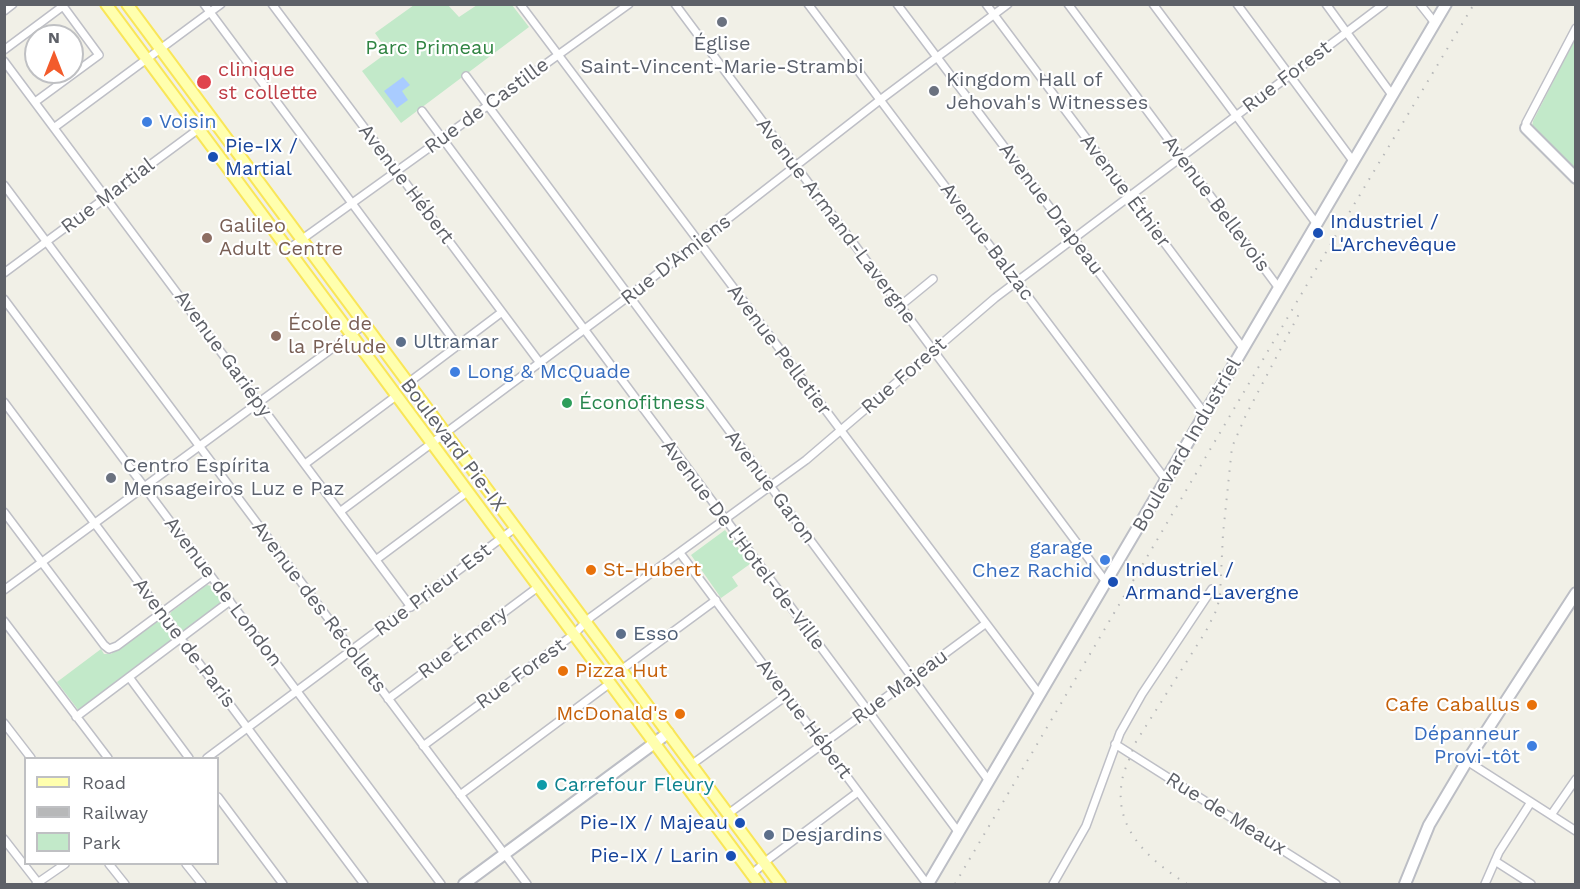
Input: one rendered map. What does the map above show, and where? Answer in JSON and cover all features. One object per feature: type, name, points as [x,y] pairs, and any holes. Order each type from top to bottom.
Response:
[{"type":"main road","name":"Boulevard Pie-IX","points":[[106,4],[759,885]]},
{"type":"main road","name":"Boulevard Pie-IX","points":[[127,4],[780,885]]},
{"type":"street","points":[[4,11],[13,4]]},
{"type":"street","points":[[204,4],[458,346]]},
{"type":"street","points":[[55,127],[221,4]]},
{"type":"street","name":"Avenue Hébert","points":[[272,4],[540,363]]},
{"type":"street","name":"Avenue Pelletier","points":[[520,4],[1040,695]]},
{"type":"street","name":"Rue de Castille","points":[[287,250],[628,4]]},
{"type":"street","name":"Avenue Armand-Lavergne","points":[[675,4],[1106,582]]},
{"type":"street","name":"Avenue Balzac","points":[[808,4],[1166,480]]},
{"type":"street","name":"Avenue Drapeau","points":[[897,4],[1205,414]]},
{"type":"street","name":"Avenue Éthier","points":[[986,4],[1243,348]]},
{"type":"street","name":"Rue D'Amiens","points":[[341,511],[629,297],[880,100],[1008,4]]},
{"type":"street","name":"Avenue Bellevois","points":[[1068,4],[1278,287]]},
{"type":"street","points":[[1153,4],[1316,223]]},
{"type":"street","points":[[1237,4],[1353,161]]},
{"type":"street","points":[[1326,4],[1392,95]]},
{"type":"street","name":"Rue Forest","points":[[423,746],[573,635],[585,622],[771,488],[989,302],[1384,4]]},
{"type":"street","points":[[1420,4],[1435,23]]},
{"type":"street","name":"Boulevard Industriel","points":[[927,885],[1446,4]]},
{"type":"street","points":[[4,50],[63,6],[99,55],[35,102]]},
{"type":"street","points":[[1575,28],[1526,123],[1527,129],[1575,178]]},
{"type":"street","name":"Avenue Gariépy","points":[[4,61],[411,606]]},
{"type":"street","name":"Avenue Garon","points":[[466,76],[989,781]]},
{"type":"street","name":"Avenue De l'Hotel-de-Ville","points":[[422,111],[958,833]]},
{"type":"street","name":"Rue Martial","points":[[4,273],[212,119]]},
{"type":"street","name":"Avenue des Récollets","points":[[4,185],[527,885]]},
{"type":"street","points":[[900,306],[933,279]]},
{"type":"street","name":"Avenue de London","points":[[4,299],[441,885]]},
{"type":"street","points":[[408,383],[502,312]]},
{"type":"street","points":[[4,590],[364,325]]},
{"type":"street","points":[[305,464],[396,396]]},
{"type":"street","name":"Avenue de Paris","points":[[4,402],[364,885]]},
{"type":"street","points":[[377,559],[467,492]]},
{"type":"street","points":[[4,513],[109,649],[113,649],[211,576]]},
{"type":"street","name":"Rue Prieur Est","points":[[210,757],[515,528]]},
{"type":"street","name":"Avenue Hébert","points":[[681,553],[927,885]]},
{"type":"street","name":"Rue Émery","points":[[388,699],[538,588]]},
{"type":"street","points":[[1053,885],[1086,826],[1115,744],[1142,694],[1212,589]]},
{"type":"street","points":[[1405,885],[1429,825],[1467,761],[1575,594]]},
{"type":"street","points":[[621,670],[716,600]]},
{"type":"street","points":[[76,717],[230,602]]},
{"type":"street","points":[[4,621],[106,757]]},
{"type":"street","name":"Rue Majeau","points":[[728,814],[985,624]]},
{"type":"street","points":[[129,678],[188,757]]},
{"type":"street","points":[[460,795],[609,684]]},
{"type":"street","points":[[692,765],[786,696]]},
{"type":"street","points":[[4,723],[30,757]]},
{"type":"street","points":[[464,885],[668,733]]},
{"type":"street","name":"Rue de Meaux","points":[[1115,744],[1336,885]]},
{"type":"street","points":[[1467,761],[1575,831]]},
{"type":"street","points":[[1551,815],[1575,779]]},
{"type":"street","points":[[751,874],[858,792]]},
{"type":"street","points":[[219,797],[283,885]]},
{"type":"street","points":[[1485,885],[1495,861],[1531,802]]},
{"type":"street","points":[[4,839],[38,884],[64,865]]},
{"type":"street","points":[[1495,861],[1531,885]]},
{"type":"street","points":[[110,865],[125,885]]},
{"type":"street","points":[[187,865],[202,885]]},
{"type":"green space","name":"Parc Primeau","points":[[414,5],[448,5],[459,17],[477,5],[512,5],[529,27],[401,123],[362,71],[388,52],[375,33]]},
{"type":"green space","points":[[1575,39],[1575,170],[1532,127]]},
{"type":"green space","points":[[725,530],[750,564],[732,577],[738,586],[721,598],[691,555]]},
{"type":"green space","points":[[207,585],[211,586],[221,600],[220,604],[186,631],[182,631],[170,615],[171,612]]},
{"type":"green space","points":[[159,619],[174,640],[79,711],[57,682],[101,649],[104,654],[111,654]]},
{"type":"water","points":[[403,77],[410,85],[402,91],[408,100],[397,108],[384,91]]},
{"type":"railway","points":[[955,884],[1474,4]]},
{"type":"railway","points":[[1187,884],[1148,854],[1129,829],[1123,815],[1122,781],[1134,745],[1206,631],[1217,609],[1232,447],[1246,415],[1300,312]]},
{"type":"place","name":"Église Saint-Vincent-Marie-Strambi","points":[[722,22]]},
{"type":"place","name":"clinique st collette","points":[[204,82]]},
{"type":"place","name":"Kingdom Hall of Jehovah's Witnesses","points":[[934,91]]},
{"type":"place","name":"Voisin","points":[[147,122]]},
{"type":"place","name":"Pie-IX / Martial","points":[[213,157]]},
{"type":"place","name":"Industriel / L'Archevêque","points":[[1318,233]]},
{"type":"place","name":"Galileo Adult Centre","points":[[207,238]]},
{"type":"place","name":"École de la Prélude","points":[[276,336]]},
{"type":"place","name":"Ultramar","points":[[401,342]]},
{"type":"place","name":"Long & McQuade","points":[[455,372]]},
{"type":"place","name":"Éconofitness","points":[[567,403]]},
{"type":"place","name":"Centro Espírita Mensageiros Luz e Paz","points":[[111,478]]},
{"type":"place","name":"garage Chez Rachid","points":[[1105,560]]},
{"type":"place","name":"St-Hubert","points":[[591,570]]},
{"type":"place","name":"Industriel / Armand-Lavergne","points":[[1113,582]]},
{"type":"place","name":"Esso","points":[[621,634]]},
{"type":"place","name":"Pizza Hut","points":[[563,671]]},
{"type":"place","name":"Cafe Caballus","points":[[1532,705]]},
{"type":"place","name":"McDonald's","points":[[680,714]]},
{"type":"place","name":"Dépanneur Provi-tôt","points":[[1532,746]]},
{"type":"place","name":"Carrefour Fleury","points":[[542,785]]},
{"type":"place","name":"Pie-IX / Majeau","points":[[740,823]]},
{"type":"place","name":"Desjardins","points":[[769,835]]},
{"type":"place","name":"Pie-IX / Larin","points":[[731,856]]}]
